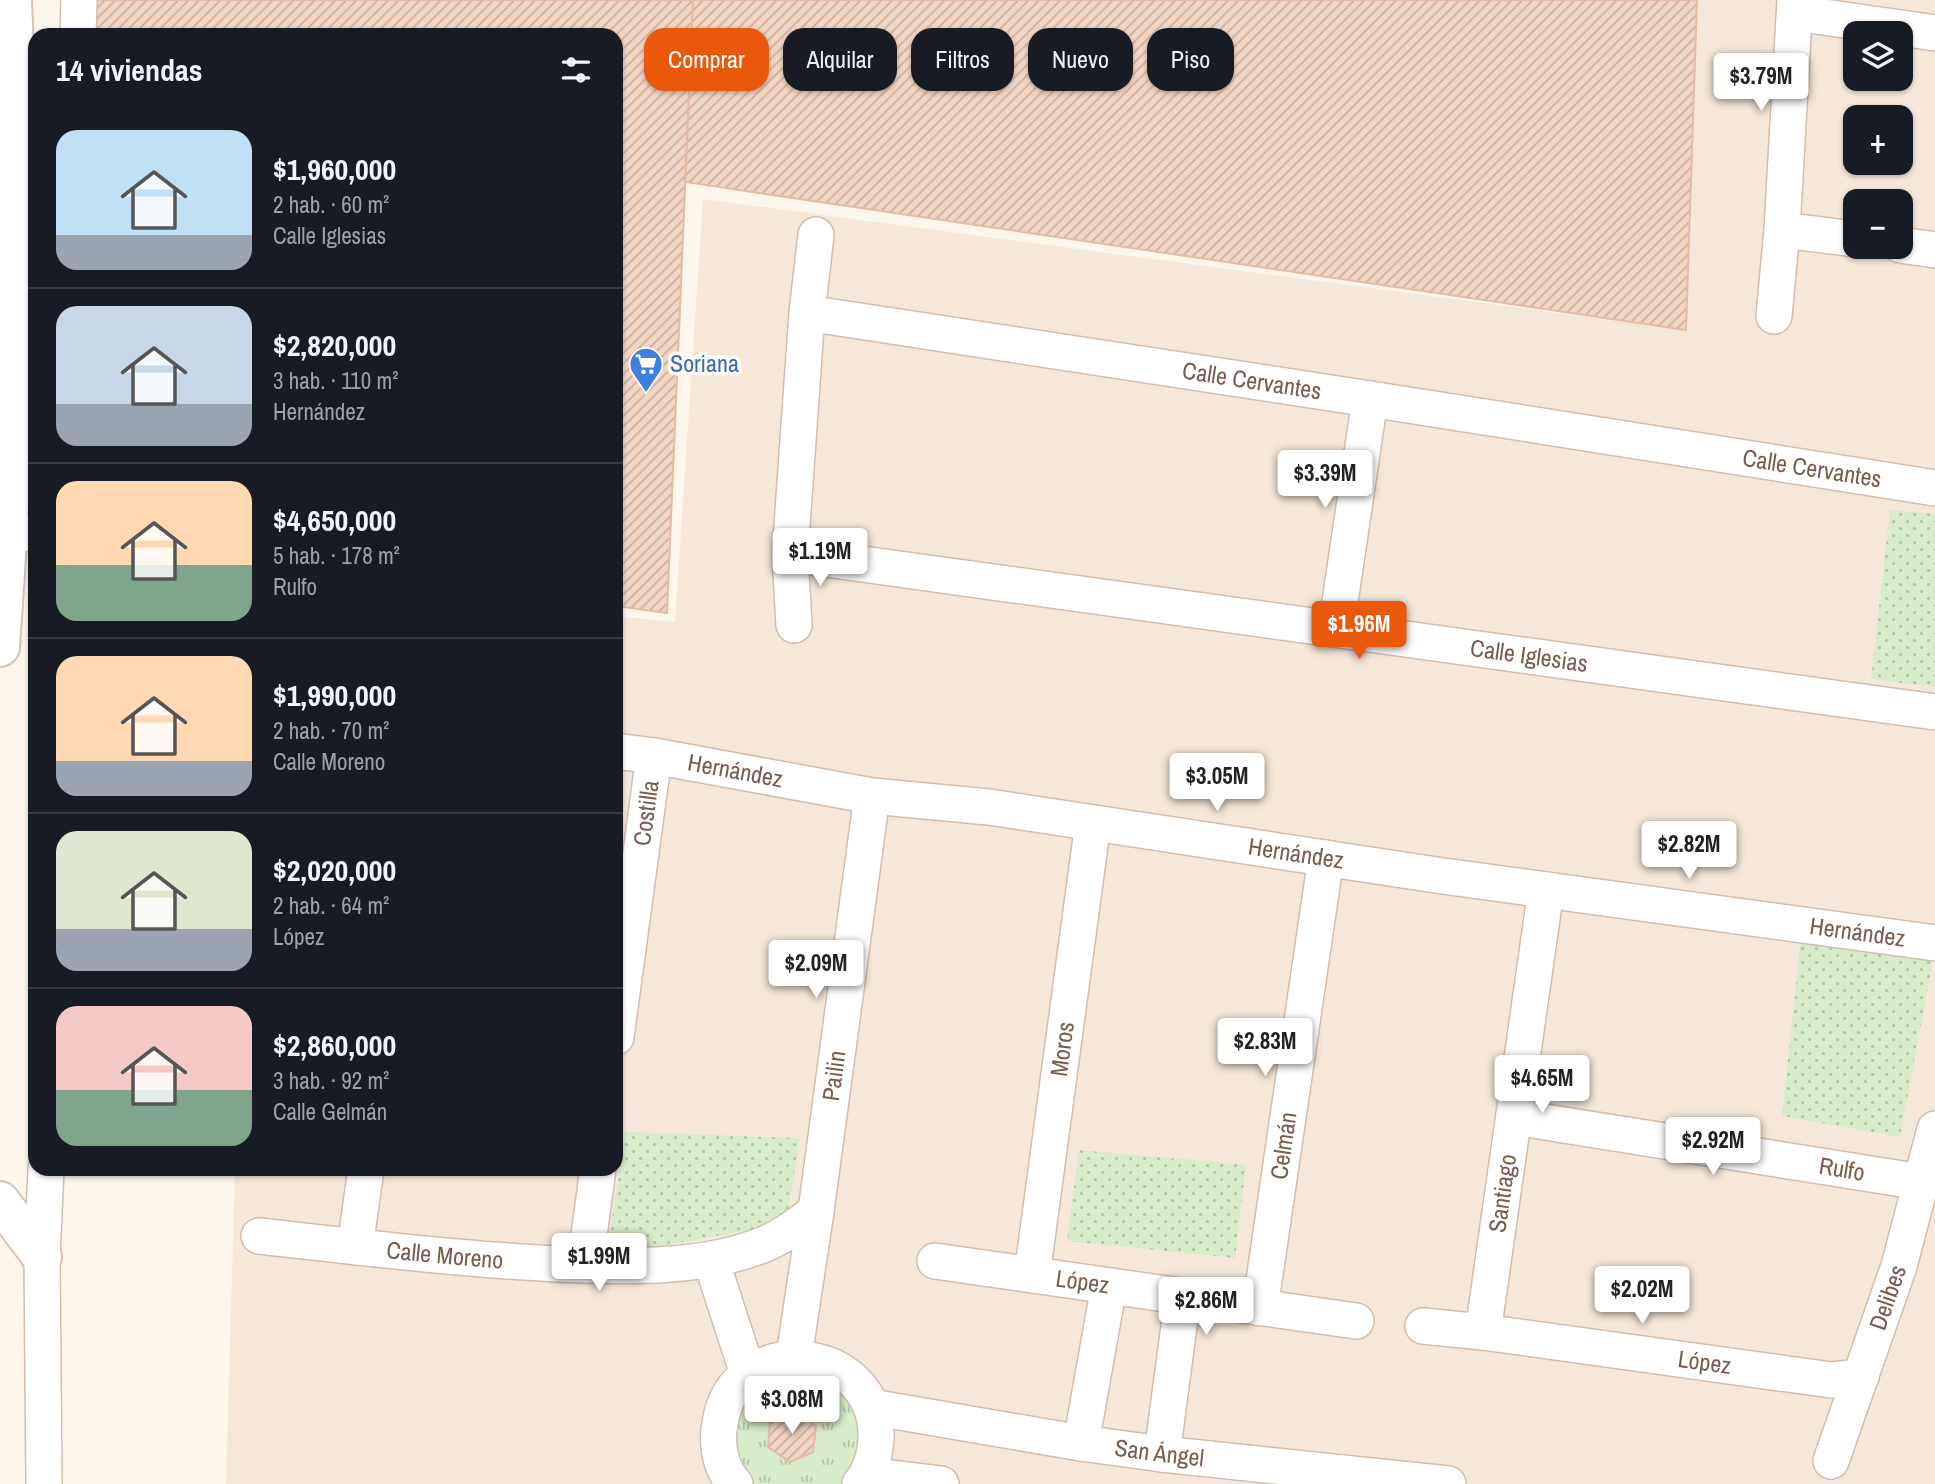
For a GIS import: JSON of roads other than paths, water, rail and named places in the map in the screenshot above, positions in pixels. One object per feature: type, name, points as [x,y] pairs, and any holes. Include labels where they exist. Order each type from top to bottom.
[{"type":"main road","points":[[0,647],[22,534],[8,350],[12,0]]},
{"type":"main road","points":[[0,1201],[42,1257]]},
{"type":"street","points":[[78,28],[79,0]]},
{"type":"street","points":[[1774,316],[1782,230],[1795,7],[1935,33]]},
{"type":"street","points":[[1782,230],[1843,238]]},
{"type":"street","points":[[794,625],[790,554],[807,313],[816,235]]},
{"type":"street","points":[[1913,247],[1935,250]]},
{"type":"street","name":"Calle Cervantes","points":[[807,313],[1935,488]]},
{"type":"street","points":[[1336,629],[1370,399]]},
{"type":"street","name":"Calle Iglesias","points":[[790,554],[1935,712]]},
{"type":"street","name":"Hernández","points":[[623,752],[872,796],[989,807],[1546,890],[1935,943]]},
{"type":"street","name":"Costilla","points":[[623,985],[654,756]]},
{"type":"street","name":"Pailin","points":[[794,1357],[817,1211],[872,796]]},
{"type":"street","name":"Moros","points":[[1032,1275],[1093,823]]},
{"type":"street","name":"Celmán","points":[[1260,1308],[1326,858]]},
{"type":"street","name":"Santiago","points":[[1483,1332],[1546,890]]},
{"type":"street","name":"Rulfo","points":[[1514,1117],[1921,1182]]},
{"type":"street","name":"Delibes","points":[[1831,1461],[1899,1266],[1935,1129]]},
{"type":"street","points":[[44,1484],[42,1257],[46,1176]]},
{"type":"street","points":[[355,1247],[365,1176]]},
{"type":"street","points":[[586,1265],[597,1176]]},
{"type":"street","name":"Calle Moreno","points":[[259,1236],[475,1260],[641,1266],[711,1259],[758,1247],[788,1232],[817,1211]]},
{"type":"street","points":[[711,1259],[748,1374]]},
{"type":"street","name":"López","points":[[935,1261],[1356,1321]]},
{"type":"street","points":[[1081,1443],[1109,1286]]},
{"type":"street","points":[[1162,1454],[1183,1296]]},
{"type":"street","name":"López","points":[[1423,1326],[1831,1380],[1861,1377]]},
{"type":"street","points":[[735,1484],[721,1459],[718,1436],[721,1412],[732,1391],[748,1374],[770,1362],[794,1357],[819,1360],[841,1370],[859,1387],[871,1407],[876,1429],[875,1451],[864,1480],[941,1484]]},
{"type":"street","name":"San Ángel","points":[[871,1407],[1162,1454],[1448,1484]]},
{"type":"place","name":"Soriana","points":[[646,394]]}]
